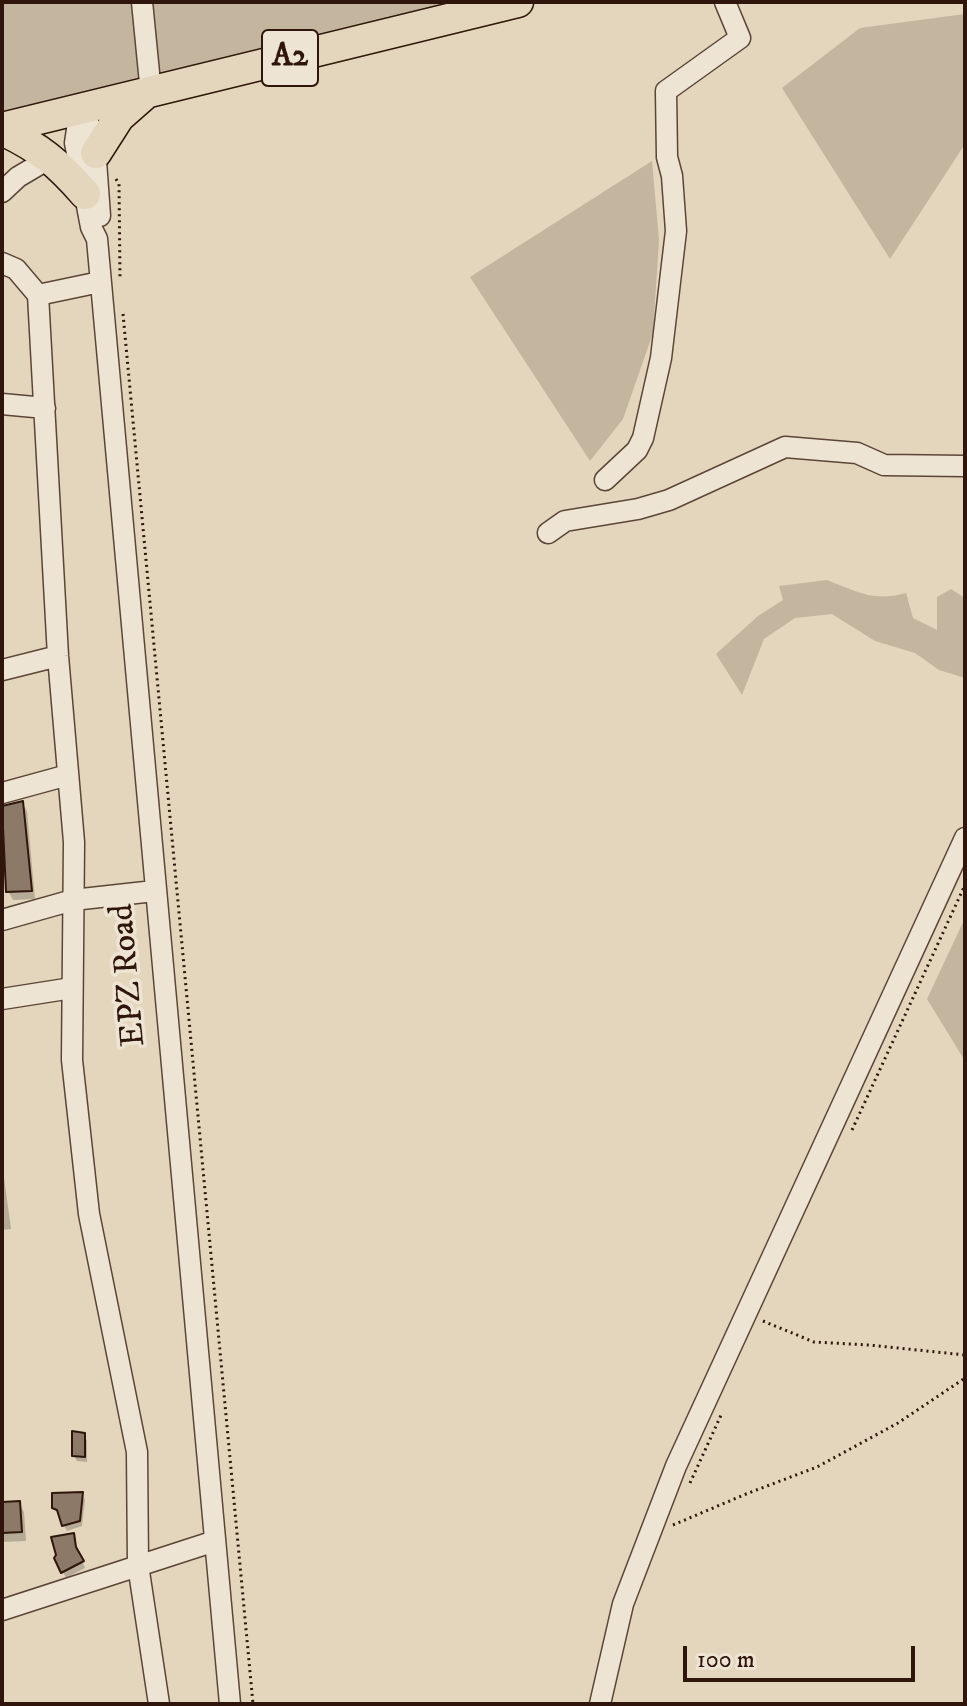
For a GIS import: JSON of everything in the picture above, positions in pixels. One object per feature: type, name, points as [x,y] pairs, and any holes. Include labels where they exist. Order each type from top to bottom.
[{"type":"highway","name":"A2","points":[[2,129],[518,2]]},
{"type":"highway","points":[[96,153],[119,117],[148,93]]},
{"type":"highway","points":[[2,129],[35,145],[85,194]]},
{"type":"street","points":[[142,2],[148,93]]},
{"type":"street","points":[[605,480],[637,450],[643,438],[661,358],[676,231],[674,186],[667,157],[666,91],[740,38],[725,2]]},
{"type":"street","name":"EPZ Road","points":[[80,109],[94,133],[101,225],[97,239]]},
{"type":"street","name":"EPZ Road","points":[[80,109],[75,143],[91,227],[110,282],[154,891],[230,1704]]},
{"type":"street","points":[[2,192],[18,177],[50,158]]},
{"type":"street","points":[[2,262],[16,269],[38,295],[58,656],[74,842],[72,1060],[89,1214],[137,1452],[138,1565],[159,1704]]},
{"type":"street","points":[[38,295],[110,282]]},
{"type":"street","points":[[2,404],[45,408]]},
{"type":"street","points":[[548,533],[565,521],[638,509],[669,500],[704,487],[785,447],[857,453],[884,465],[965,466]]},
{"type":"street","points":[[2,670],[58,656]]},
{"type":"street","points":[[2,793],[68,775]]},
{"type":"street","points":[[600,1704],[623,1604],[676,1466],[965,838]]},
{"type":"street","points":[[2,920],[73,900],[154,891]]},
{"type":"street","points":[[2,999],[72,988]]},
{"type":"street","points":[[2,1610],[215,1541]]},
{"type":"path","points":[[96,153],[119,184],[110,282]]},
{"type":"path","points":[[123,313],[253,1704]]},
{"type":"path","points":[[847,1141],[965,885]]},
{"type":"path","points":[[763,1321],[814,1342],[965,1355]]},
{"type":"path","points":[[676,1513],[670,1526],[830,1461],[898,1423],[965,1378]]},
{"type":"path","points":[[689,1485],[726,1403]]},
{"type":"shaded area","points":[[2,2],[518,2],[2,128]]},
{"type":"shaded area","points":[[965,14],[965,144],[890,259],[782,88],[860,28]]},
{"type":"shaded area","points":[[652,161],[659,240],[653,333],[623,419],[590,461],[470,277]]},
{"type":"shaded area","points":[[827,580],[875,596],[906,593],[913,618],[937,630],[937,597],[951,589],[965,598],[965,678],[939,670],[915,653],[875,641],[832,614],[795,618],[764,639],[742,695],[716,654],[758,616],[783,600],[779,586]]},
{"type":"shaded area","points":[[965,918],[965,1061],[927,999]]},
{"type":"building","points":[[23,801],[32,891],[6,892],[2,806]]},
{"type":"building","points":[[72,1431],[85,1433],[85,1457],[72,1456]]},
{"type":"building","points":[[83,1492],[80,1521],[62,1526],[57,1510],[52,1508],[52,1493]]},
{"type":"building","points":[[20,1501],[22,1532],[2,1533],[2,1502]]},
{"type":"building","points":[[74,1533],[76,1547],[84,1561],[61,1573],[54,1558],[56,1555],[51,1537]]}]
